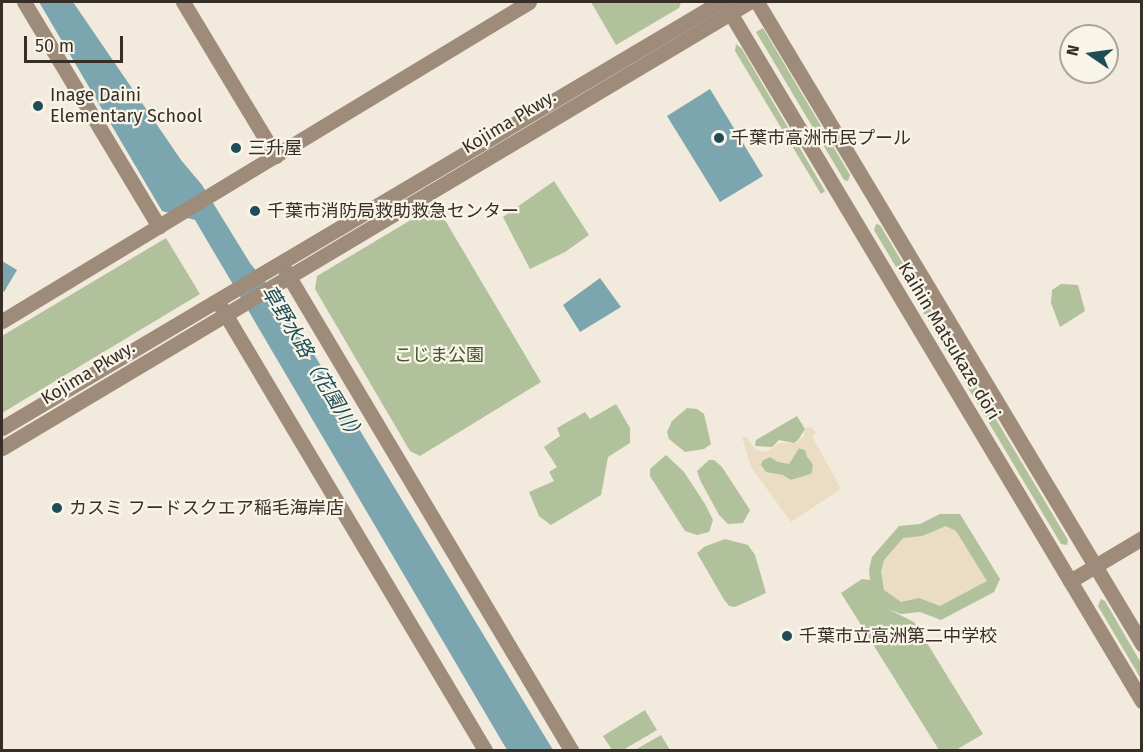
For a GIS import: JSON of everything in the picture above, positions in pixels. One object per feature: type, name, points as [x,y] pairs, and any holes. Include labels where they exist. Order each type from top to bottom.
[{"type":"street","points":[[24,2],[163,225]]},
{"type":"street","points":[[183,2],[276,156]]},
{"type":"street","points":[[2,321],[529,2]]},
{"type":"street","name":"Kojima Pkwy.","points":[[2,428],[280,262],[724,5],[749,2]]},
{"type":"street","name":"Kaihin Matsukaze dōri","points":[[757,2],[1142,644]]},
{"type":"street","name":"Kojima Pkwy.","points":[[2,447],[289,276],[724,5]]},
{"type":"street","name":"Kaihin Matsukaze dōri","points":[[724,5],[1142,701]]},
{"type":"street","points":[[280,262],[571,750]]},
{"type":"street","points":[[217,300],[485,750]]},
{"type":"street","points":[[1070,581],[1142,538]]},
{"type":"green space","points":[[591,2],[681,2],[679,8],[616,45]]},
{"type":"green space","points":[[763,28],[850,175],[848,181],[844,180],[756,32]]},
{"type":"green space","points":[[736,44],[742,49],[825,191],[821,194],[735,51]]},
{"type":"green space","points":[[554,181],[589,235],[565,252],[530,269],[503,217]]},
{"type":"green space","name":"こじま公園","points":[[436,205],[541,382],[420,456],[410,451],[315,289],[317,276]]},
{"type":"green space","points":[[876,224],[880,225],[1068,540],[1067,545],[1061,544],[874,230]]},
{"type":"green space","points":[[166,238],[200,294],[2,413],[2,336]]},
{"type":"green space","points":[[1061,284],[1078,285],[1085,311],[1060,327],[1051,303],[1052,290]]},
{"type":"green space","points":[[616,404],[630,428],[630,443],[608,457],[601,495],[551,525],[539,516],[529,492],[554,481],[549,472],[557,467],[544,447],[560,436],[557,428],[585,412],[590,419]]},
{"type":"green space","points":[[687,408],[697,409],[704,414],[711,444],[704,449],[685,452],[669,439],[667,432],[672,421]]},
{"type":"green space","points":[[797,416],[805,429],[794,443],[779,440],[772,447],[755,446],[756,440]]},
{"type":"green space","points":[[798,448],[805,450],[813,465],[812,474],[791,480],[766,472],[760,465],[763,460],[770,457],[791,461]]},
{"type":"green space","points":[[666,455],[684,472],[705,504],[713,520],[709,532],[697,535],[685,531],[650,476],[650,469]]},
{"type":"green space","points":[[709,460],[714,460],[722,467],[750,510],[743,523],[728,524],[719,515],[700,480],[697,471]]},
{"type":"green space","points":[[940,514],[960,514],[1000,579],[994,592],[941,620],[920,612],[901,614],[888,609],[914,622],[983,734],[956,750],[939,750],[841,593],[862,579],[870,580],[869,570],[872,557],[899,526],[920,524]]},
{"type":"green space","points":[[725,539],[748,545],[755,555],[766,593],[735,607],[729,606],[723,598],[697,553],[704,547]]},
{"type":"green space","points":[[1101,599],[1105,601],[1141,663],[1141,679],[1098,606]]},
{"type":"green space","points":[[645,710],[657,730],[623,750],[612,750],[603,736]]},
{"type":"green space","points":[[661,735],[670,750],[635,750]]},
{"type":"shaded area","points":[[806,427],[812,428],[816,433],[812,436],[841,489],[791,522],[751,467],[742,437],[746,437],[756,450],[767,452],[779,443],[796,443],[803,437]],"holes":[[[799,448],[805,450],[813,464],[812,473],[808,475],[791,480],[783,475],[766,472],[761,465],[763,460],[770,457],[778,462],[789,464]]]},
{"type":"shaded area","points":[[946,526],[956,531],[987,581],[940,606],[919,598],[901,602],[884,590],[881,572],[884,560],[903,538],[922,536]]},
{"type":"water","name":"草野水路（花園川）","points":[[39,2],[73,2],[181,160],[202,185],[250,263],[286,308],[553,750],[507,750],[195,220],[162,211]]},
{"type":"water","points":[[710,89],[763,176],[720,202],[667,116]]},
{"type":"water","points":[[2,261],[17,270],[4,292],[2,290]]},
{"type":"water","points":[[600,278],[621,307],[580,332],[563,305]]},
{"type":"place","name":"Inage Daini Elementary School","points":[[38,106]]},
{"type":"place","name":"千葉市高洲市民プール","points":[[719,138]]},
{"type":"place","name":"三升屋","points":[[236,148]]},
{"type":"place","name":"千葉市消防局救助救急センター","points":[[255,211]]},
{"type":"place","name":"カスミ フードスクエア稲毛海岸店","points":[[57,508]]},
{"type":"place","name":"千葉市立高洲第二中学校","points":[[787,636]]}]
